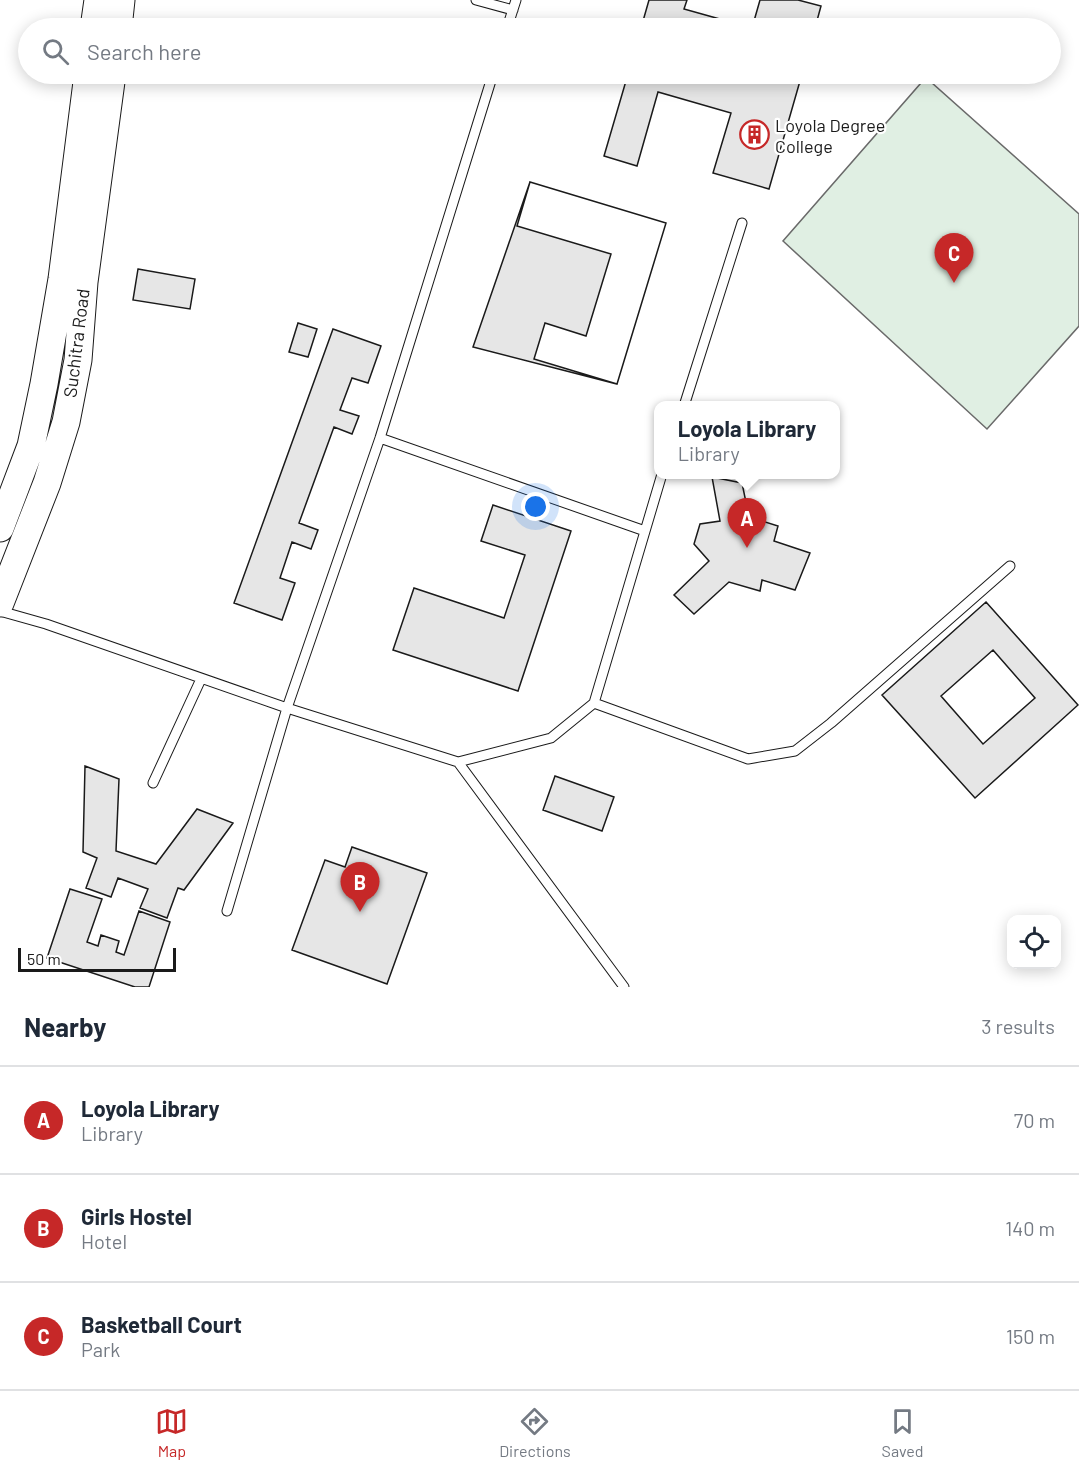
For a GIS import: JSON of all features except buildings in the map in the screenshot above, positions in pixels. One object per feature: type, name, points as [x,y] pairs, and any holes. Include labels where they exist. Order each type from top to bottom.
[{"type":"main road","points":[[95,18],[98,0]]},
{"type":"main road","points":[[119,18],[121,0]]},
{"type":"main road","name":"Suchitra Road","points":[[0,603],[47,483],[66,422],[78,360],[73,281],[87,84]]},
{"type":"main road","name":"Suchitra Road","points":[[0,528],[31,446],[73,281],[110,84]]},
{"type":"lane","points":[[476,0],[513,10]]},
{"type":"lane","points":[[510,18],[516,0]]},
{"type":"lane","points":[[227,911],[287,708],[380,438],[490,84]]},
{"type":"lane","points":[[685,401],[742,224]]},
{"type":"lane","points":[[380,438],[645,531]]},
{"type":"lane","points":[[0,611],[46,624],[287,708],[458,762],[550,738],[594,703],[661,479]]},
{"type":"lane","points":[[594,703],[748,759],[795,751],[831,723],[1010,566]]},
{"type":"lane","points":[[153,783],[201,679]]},
{"type":"lane","points":[[458,762],[624,987]]},
{"type":"green space","points":[[920,84],[933,84],[1079,214],[1079,326],[987,429],[783,241]]},
{"type":"place","name":"Loyola Degree College","points":[[754,135]]},
{"type":"place","name":"Basketball Court","points":[[954,283]]},
{"type":"place","name":"Loyola Library","points":[[747,548]]},
{"type":"place","name":"Girls Hostel","points":[[360,912]]}]
